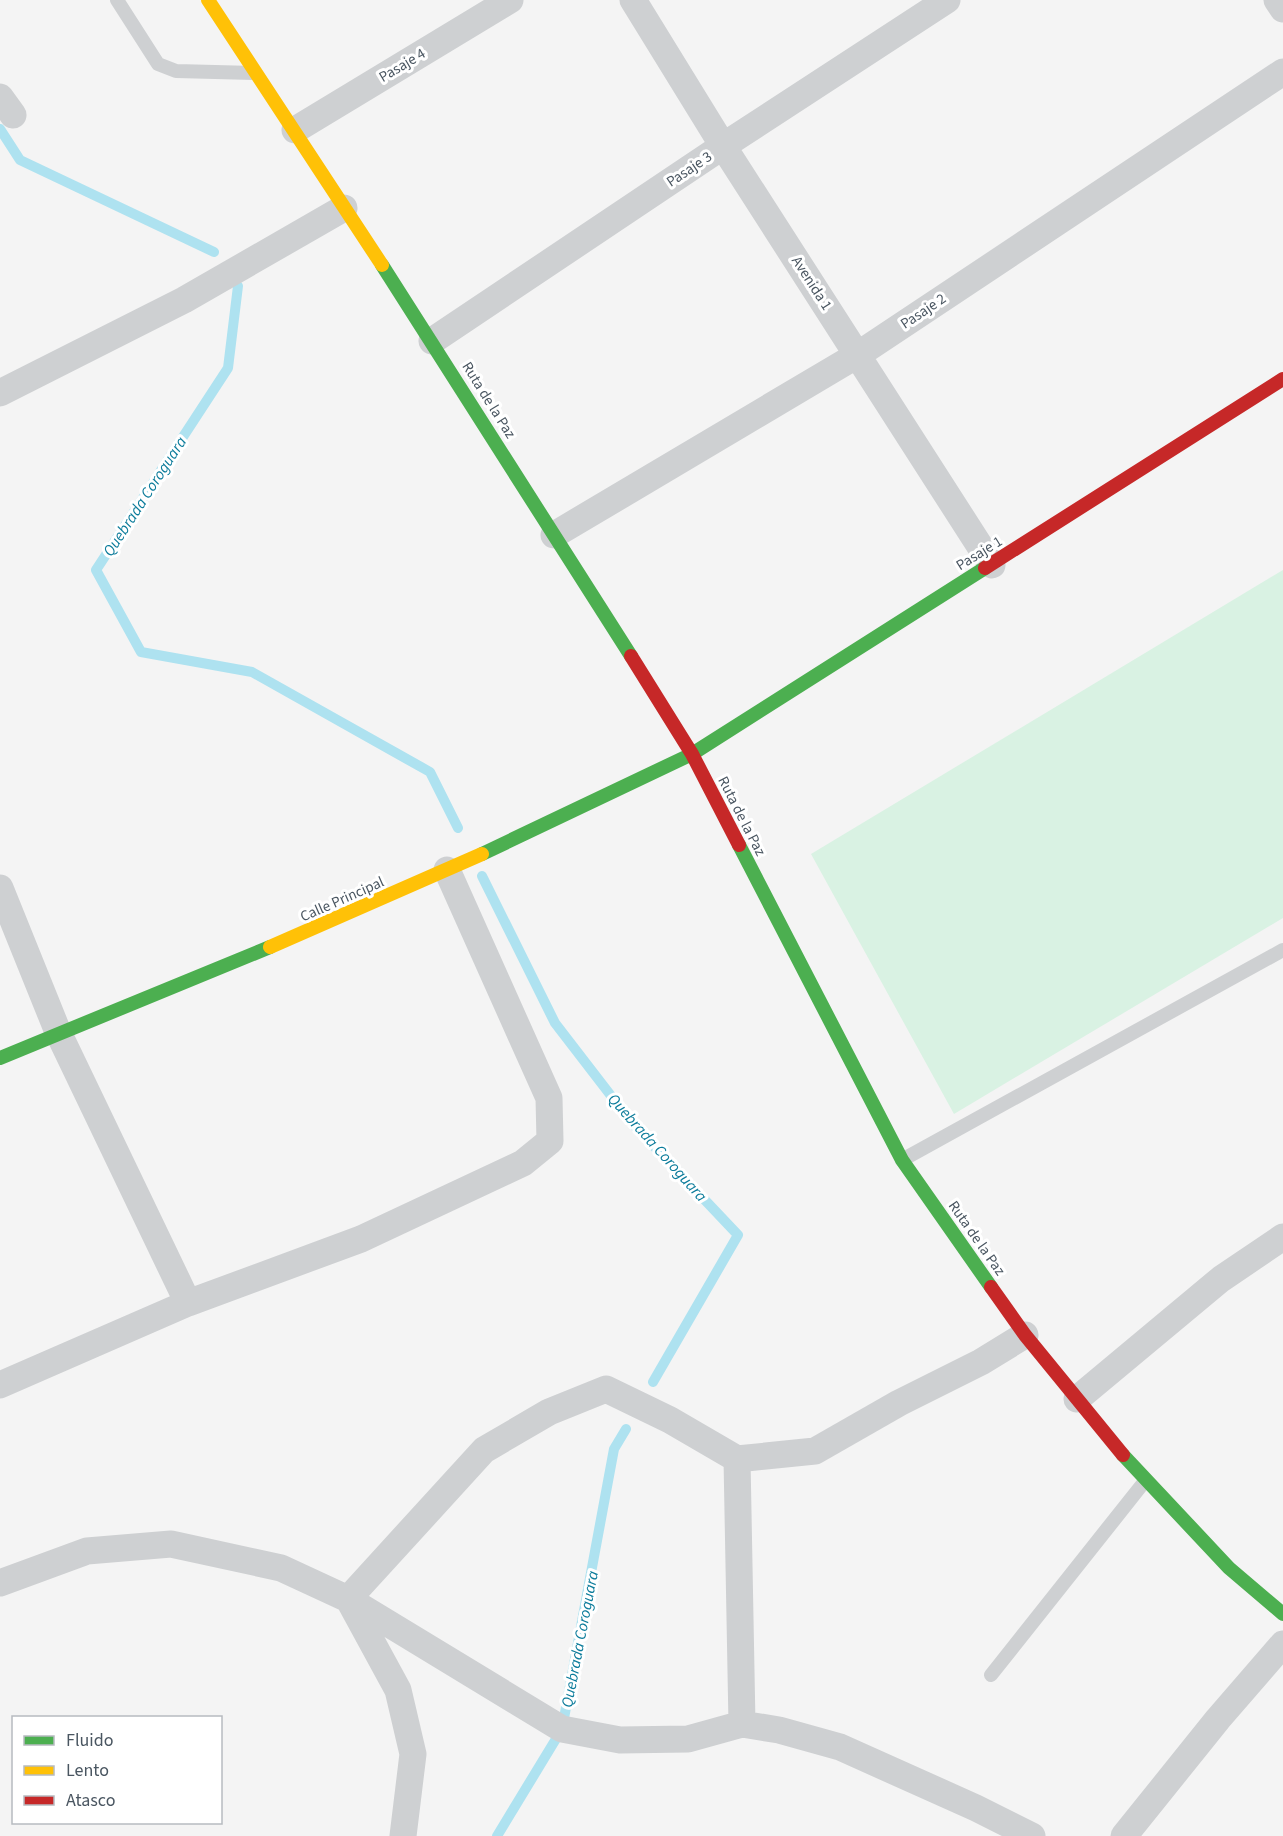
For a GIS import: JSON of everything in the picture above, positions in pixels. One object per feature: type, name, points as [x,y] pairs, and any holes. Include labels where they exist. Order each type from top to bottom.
[{"type":"main road","name":"Ruta de la Paz","points":[[208,0],[432,341],[692,754],[902,1160],[1025,1335],[1077,1399],[1145,1480],[1229,1568],[1283,1614]]},
{"type":"main road","name":"Pasaje 1","points":[[692,754],[1283,379]]},
{"type":"main road","name":"Calle Principal","points":[[0,1058],[58,1032],[322,926],[548,825],[692,754]]},
{"type":"street","name":"Pasaje 4","points":[[295,130],[510,0]]},
{"type":"street","name":"Avenida 1","points":[[633,0],[723,146],[859,354],[992,565]]},
{"type":"street","name":"Pasaje 3","points":[[432,341],[723,146],[947,0]]},
{"type":"street","points":[[1277,0],[1283,9]]},
{"type":"street","name":"Pasaje 2","points":[[554,535],[859,354],[1283,72]]},
{"type":"street","points":[[0,393],[183,300],[344,208]]},
{"type":"street","points":[[0,1385],[188,1303],[361,1239],[523,1163],[550,1141],[549,1098],[447,870]]},
{"type":"street","points":[[0,888],[58,1032],[188,1303]]},
{"type":"street","points":[[1077,1399],[1221,1279],[1283,1237]]},
{"type":"street","points":[[348,1599],[484,1450],[549,1412],[606,1389],[670,1420],[737,1459],[815,1451],[899,1403],[981,1362],[1025,1335]]},
{"type":"street","points":[[737,1459],[742,1724]]},
{"type":"street","points":[[0,1583],[87,1551],[171,1544],[281,1568],[348,1599],[562,1729],[620,1740],[688,1739],[742,1724],[779,1730],[840,1747],[976,1808],[1032,1836]]},
{"type":"street","points":[[348,1599],[398,1690],[411,1743],[413,1754],[403,1836]]},
{"type":"street","points":[[1124,1836],[1218,1719],[1283,1644]]},
{"type":"lane","points":[[117,0],[158,64],[176,71],[256,73]]},
{"type":"lane","points":[[902,1160],[1283,950]]},
{"type":"lane","points":[[991,1675],[1145,1480]]},
{"type":"green space","points":[[1283,570],[1283,918],[954,1114],[811,854]]},
{"type":"waterway","name":"Quebrada Coroguara","points":[[0,129],[20,160],[214,252]]},
{"type":"waterway","name":"Quebrada Coroguara","points":[[238,286],[228,368],[96,570],[141,652],[252,672],[430,772],[458,828]]},
{"type":"waterway","name":"Quebrada Coroguara","points":[[482,876],[555,1023],[632,1123],[738,1235],[653,1382]]},
{"type":"waterway","name":"Quebrada Coroguara","points":[[497,1836],[562,1729],[614,1449],[626,1429]]},
{"type":"traffic: fast","points":[[382,265],[631,656]]},
{"type":"traffic: fast","points":[[482,854],[692,754],[985,568]]},
{"type":"traffic: fast","points":[[739,845],[902,1160],[991,1287]]},
{"type":"traffic: fast","points":[[0,1058],[270,947]]},
{"type":"traffic: fast","points":[[1123,1455],[1229,1568],[1283,1614]]},
{"type":"traffic: slow","points":[[208,0],[382,265]]},
{"type":"traffic: slow","points":[[270,947],[482,854]]},
{"type":"traffic: jam","points":[[985,568],[1283,379]]},
{"type":"traffic: jam","points":[[631,656],[692,754],[739,845]]},
{"type":"traffic: jam","points":[[991,1287],[1025,1335],[1123,1455]]}]
